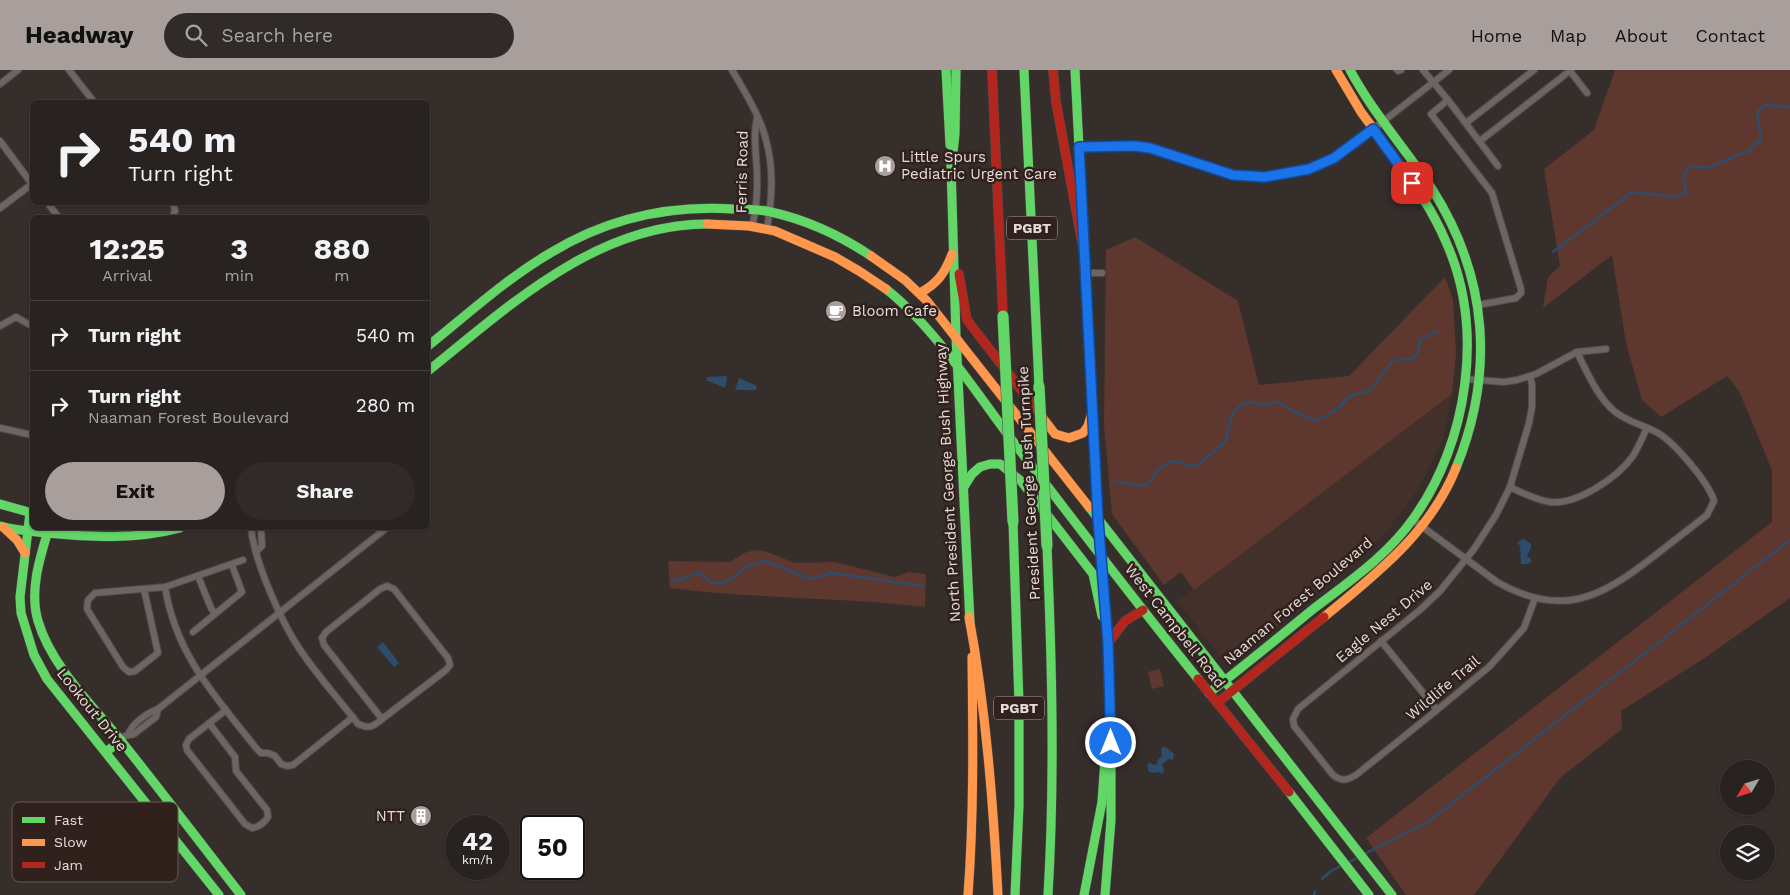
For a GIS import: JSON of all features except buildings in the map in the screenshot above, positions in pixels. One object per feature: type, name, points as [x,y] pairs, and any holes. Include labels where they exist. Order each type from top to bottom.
[{"type":"main road","name":"North President George Bush Highway","points":[[946,70],[952,171],[956,337],[973,678],[971,858],[968,895]]},
{"type":"main road","points":[[952,171],[955,134],[956,70]]},
{"type":"main road","name":"President George Bush Turnpike","points":[[992,70],[1013,522],[1019,704],[1019,805],[1015,895]]},
{"type":"main road","name":"President George Bush Turnpike","points":[[1024,70],[1047,546],[1054,742],[1048,895]]},
{"type":"main road","points":[[1053,70],[1056,102],[1084,253]]},
{"type":"main road","points":[[1075,70],[1098,519],[1108,643],[1111,724],[1110,820],[1105,895]]},
{"type":"main road","name":"Naaman Forest Boulevard","points":[[1209,693],[1348,582],[1398,536],[1412,520],[1430,493],[1444,465],[1463,402],[1466,379],[1467,324],[1460,283],[1446,244],[1429,206],[1357,107],[1336,70]]},
{"type":"main road","name":"Naaman Forest Boulevard","points":[[1217,703],[1373,578],[1422,527],[1454,476],[1468,434],[1480,380],[1478,305],[1466,258],[1444,208],[1432,188],[1361,92],[1350,70]]},
{"type":"main road","points":[[430,344],[520,274],[551,252],[580,236],[611,224],[667,210],[714,207],[770,212],[813,225],[844,239],[882,263],[920,293],[1098,519]]},
{"type":"main road","name":"West Campbell Road","points":[[430,369],[549,277],[565,267],[608,245],[652,231],[677,226],[711,225],[767,228],[828,252],[892,294],[925,327],[1101,557],[1369,895]]},
{"type":"main road","points":[[920,293],[936,285],[942,278],[954,249]]},
{"type":"main road","points":[[954,249],[967,320],[1055,434],[1068,438],[1083,434],[1088,426],[1093,408]]},
{"type":"main road","points":[[964,487],[980,467],[990,464],[1000,464],[1021,481],[1092,574],[1108,643]]},
{"type":"main road","points":[[0,504],[30,510]]},
{"type":"main road","name":"Lookout Drive","points":[[30,518],[20,597],[21,613],[34,655],[47,679],[145,802]]},
{"type":"main road","name":"West Campbell Road","points":[[1098,519],[1224,681],[1346,833],[1392,895]]},
{"type":"main road","points":[[1,527],[27,531],[48,530],[106,538],[153,534],[171,530]]},
{"type":"main road","points":[[1,527],[17,540],[25,553]]},
{"type":"main road","name":"Lookout Drive","points":[[48,530],[39,567],[35,598],[37,616],[42,633],[55,658],[124,737],[172,802]]},
{"type":"main road","points":[[1332,610],[1345,593],[1348,582]]},
{"type":"main road","points":[[1108,643],[1125,621],[1143,610]]},
{"type":"main road","points":[[969,617],[979,668],[987,738],[998,895]]},
{"type":"main road","points":[[1084,895],[1102,802],[1106,745],[1111,724]]},
{"type":"main road","points":[[106,752],[124,737]]},
{"type":"main road","name":"Lookout Drive","points":[[178,810],[241,895]]},
{"type":"main road","name":"Lookout Drive","points":[[178,843],[219,895]]},
{"type":"main road","points":[[211,885],[225,874]]},
{"type":"street","points":[[0,84],[18,70]]},
{"type":"street","points":[[69,70],[92,100]]},
{"type":"street","name":"Ferris Road","points":[[732,70],[766,139],[772,190],[767,228]]},
{"type":"street","points":[[1423,70],[1498,166]]},
{"type":"street","points":[[1079,147],[1134,146],[1150,148],[1233,175],[1265,177],[1309,169],[1334,158],[1449,70]]},
{"type":"street","points":[[1466,123],[1534,70]]},
{"type":"street","points":[[1480,141],[1571,70],[1588,93]]},
{"type":"street","points":[[1448,100],[1431,114],[1492,193],[1521,289],[1521,293],[1516,298],[1478,305]]},
{"type":"street","name":"Ferris Road","points":[[752,227],[756,211],[754,131],[757,118]]},
{"type":"street","points":[[0,141],[30,181]]},
{"type":"street","points":[[0,208],[30,186]]},
{"type":"street","points":[[1086,273],[1102,272]]},
{"type":"street","points":[[0,326],[16,317],[30,325]]},
{"type":"street","points":[[1466,379],[1504,382],[1530,376],[1578,352],[1606,349]]},
{"type":"street","points":[[1412,520],[1496,582],[1519,594],[1535,598],[1573,600],[1597,593],[1616,584],[1707,515],[1714,501],[1711,492],[1679,450],[1658,433],[1622,418],[1608,405],[1588,374],[1578,352]]},
{"type":"street","name":"Eagle Nest Drive","points":[[1347,780],[1340,780],[1333,775],[1294,726],[1293,719],[1298,709],[1381,642],[1440,591],[1466,559],[1496,515],[1510,487],[1532,407],[1530,376]]},
{"type":"street","points":[[0,428],[30,436]]},
{"type":"street","points":[[1510,487],[1540,500],[1551,502],[1579,497],[1595,488],[1625,465],[1632,456],[1646,428]]},
{"type":"street","points":[[251,530],[252,545],[259,564],[279,613],[297,646],[358,724],[366,728],[374,726],[382,720],[446,670],[450,665],[448,658],[394,589],[388,586],[380,589],[326,632],[322,638],[324,645],[382,720]]},
{"type":"street","points":[[256,552],[262,546],[261,530]]},
{"type":"street","points":[[124,737],[130,728],[151,711],[158,709],[384,530]]},
{"type":"street","points":[[144,589],[158,653],[135,671],[129,672],[122,667],[87,609],[88,600],[95,594],[144,589],[165,587],[243,560]]},
{"type":"street","points":[[193,632],[242,592],[232,565]]},
{"type":"street","points":[[198,576],[215,614]]},
{"type":"street","points":[[165,587],[170,614],[177,634],[200,676],[261,753],[275,756],[281,764],[293,765],[352,717]]},
{"type":"street","name":"Wildlife Trail","points":[[1347,780],[1356,775],[1438,710],[1490,666],[1524,628],[1535,598]]},
{"type":"street","points":[[1381,642],[1438,710]]},
{"type":"street","points":[[209,723],[235,756],[236,771],[267,810],[268,817],[258,827],[252,828],[245,824],[187,750],[186,745],[189,739],[209,723],[226,710]]},
{"type":"shaded area","points":[[1615,70],[1790,70],[1790,598],[1706,657],[1621,711],[1622,729],[1560,778],[1474,895],[1406,895],[1366,838],[1772,522],[1772,470],[1739,391],[1727,376],[1661,417],[1642,400],[1626,343],[1612,255],[1543,308],[1548,277],[1560,266],[1544,169],[1594,130]]},
{"type":"shaded area","points":[[1135,237],[1238,301],[1259,385],[1349,376],[1445,277],[1453,299],[1456,353],[1452,394],[1194,590],[1181,572],[1164,585],[1112,514],[1104,426],[1106,250]]},
{"type":"shaded area","points":[[1452,394],[1443,439],[1418,489],[1387,531],[1335,579],[1228,668],[1178,601]]},
{"type":"shaded area","points":[[755,550],[765,551],[795,563],[835,562],[895,577],[908,572],[926,574],[925,607],[861,601],[702,592],[670,588],[668,561],[730,562],[744,553]]},
{"type":"shaded area","points":[[1160,669],[1164,686],[1152,689],[1148,672]]},
{"type":"water","points":[[726,376],[725,388],[706,380],[707,377]]},
{"type":"water","points":[[739,378],[757,386],[756,390],[735,390]]},
{"type":"water","points":[[1524,539],[1531,544],[1527,556],[1532,560],[1529,563],[1521,564],[1520,546],[1517,542]]},
{"type":"water","points":[[383,642],[399,663],[394,667],[377,647]]},
{"type":"water","points":[[1163,747],[1174,754],[1173,760],[1169,759],[1162,764],[1163,774],[1149,772],[1147,765],[1150,763],[1157,764],[1158,759],[1162,756],[1161,749]]},
{"type":"waterway","points":[[1553,252],[1632,192],[1675,197],[1686,193],[1683,175],[1691,166],[1709,168],[1748,152],[1761,139],[1757,112],[1766,105],[1790,107]]},
{"type":"waterway","points":[[1116,482],[1139,485],[1147,484],[1158,470],[1167,463],[1172,462],[1194,467],[1225,442],[1232,415],[1241,404],[1251,402],[1260,405],[1278,402],[1294,412],[1317,421],[1336,410],[1350,396],[1369,391],[1391,363],[1396,360],[1413,359],[1418,352],[1420,340],[1438,330]]},
{"type":"waterway","points":[[1364,854],[1428,822],[1790,540]]},
{"type":"waterway","points":[[672,580],[680,580],[699,573],[711,582],[720,584],[733,578],[749,565],[766,561],[810,579],[832,573],[923,586]]},
{"type":"waterway","points":[[1322,879],[1331,871],[1359,857]]},
{"type":"waterway","points":[[1314,895],[1315,891]]},
{"type":"traffic: fast","points":[[946,70],[950,145]]},
{"type":"traffic: fast","points":[[951,171],[955,134],[956,70]]},
{"type":"traffic: fast","points":[[1024,70],[1039,386]]},
{"type":"traffic: fast","points":[[1075,70],[1083,225]]},
{"type":"traffic: fast","points":[[1350,70],[1379,116],[1432,189],[1451,222],[1465,256],[1480,325],[1480,361],[1477,396],[1456,468]]},
{"type":"traffic: fast","points":[[1209,693],[1379,557],[1413,519],[1432,489],[1447,456],[1458,421],[1465,385],[1467,348],[1465,311],[1458,276],[1441,231],[1423,198],[1395,158]]},
{"type":"traffic: fast","points":[[951,165],[956,337],[970,622]]},
{"type":"traffic: fast","points":[[430,344],[504,285],[552,252],[594,231],[617,223],[662,212],[709,208],[766,211],[798,219],[848,242],[871,256]]},
{"type":"traffic: fast","points":[[430,369],[523,296],[556,273],[591,253],[628,238],[666,228],[707,224]]},
{"type":"traffic: fast","points":[[1084,248],[1098,519],[1108,643],[1111,729]]},
{"type":"traffic: fast","points":[[886,289],[921,322],[953,360],[1081,530],[1198,679]]},
{"type":"traffic: fast","points":[[1003,316],[1013,522]]},
{"type":"traffic: fast","points":[[1039,386],[1047,546]]},
{"type":"traffic: fast","points":[[964,487],[972,474],[980,467],[990,464],[1000,464],[1021,481],[1093,574],[1102,616]]},
{"type":"traffic: fast","points":[[0,504],[30,512]]},
{"type":"traffic: fast","points":[[1089,507],[1392,895]]},
{"type":"traffic: fast","points":[[30,513],[20,597],[21,613],[34,655],[47,679],[145,802]]},
{"type":"traffic: fast","points":[[1013,522],[1019,704],[1019,805],[1015,895]]},
{"type":"traffic: fast","points":[[0,526],[46,533],[113,537],[172,530]]},
{"type":"traffic: fast","points":[[48,530],[35,586],[36,610],[44,638],[74,685],[169,802]]},
{"type":"traffic: fast","points":[[1047,546],[1052,721],[1052,808],[1048,895]]},
{"type":"traffic: fast","points":[[1084,895],[1102,802],[1106,745],[1111,724]]},
{"type":"traffic: fast","points":[[106,752],[121,740]]},
{"type":"traffic: fast","points":[[1105,895],[1111,820],[1111,749]]},
{"type":"traffic: fast","points":[[1289,792],[1369,895]]},
{"type":"traffic: fast","points":[[178,814],[241,895]]},
{"type":"traffic: fast","points":[[178,844],[219,895]]},
{"type":"traffic: slow","points":[[1336,70],[1361,112],[1395,158]]},
{"type":"traffic: slow","points":[[707,224],[749,226],[775,231],[835,257],[886,289]]},
{"type":"traffic: slow","points":[[920,293],[940,277],[947,267],[952,254]]},
{"type":"traffic: slow","points":[[871,256],[905,280],[927,301],[1089,507]]},
{"type":"traffic: slow","points":[[1042,417],[1055,434],[1069,438],[1083,433],[1088,426],[1091,416]]},
{"type":"traffic: slow","points":[[1324,617],[1382,568],[1417,532],[1432,513],[1456,468]]},
{"type":"traffic: slow","points":[[3,527],[17,540],[25,553]]},
{"type":"traffic: slow","points":[[969,617],[980,686],[988,756],[998,895]]},
{"type":"traffic: slow","points":[[968,895],[972,806],[972,657]]},
{"type":"traffic: jam","points":[[992,70],[1003,316]]},
{"type":"traffic: jam","points":[[1053,70],[1056,102],[1084,253]]},
{"type":"traffic: jam","points":[[959,274],[967,320],[1042,417]]},
{"type":"traffic: jam","points":[[1108,643],[1125,621],[1143,610]]},
{"type":"traffic: jam","points":[[1217,703],[1324,617]]},
{"type":"traffic: jam","points":[[1198,679],[1289,792]]},
{"type":"place","name":"Little Spurs Pediatric Urgent Care","points":[[885,166]]},
{"type":"place","name":"Bloom Cafe","points":[[836,311]]},
{"type":"place","name":"NTT","points":[[421,816]]},
{"type":"route","points":[[1111,743],[1108,643],[1098,519],[1079,147],[1134,146],[1150,148],[1233,175],[1265,177],[1309,169],[1334,158],[1373,129],[1412,183]]}]
